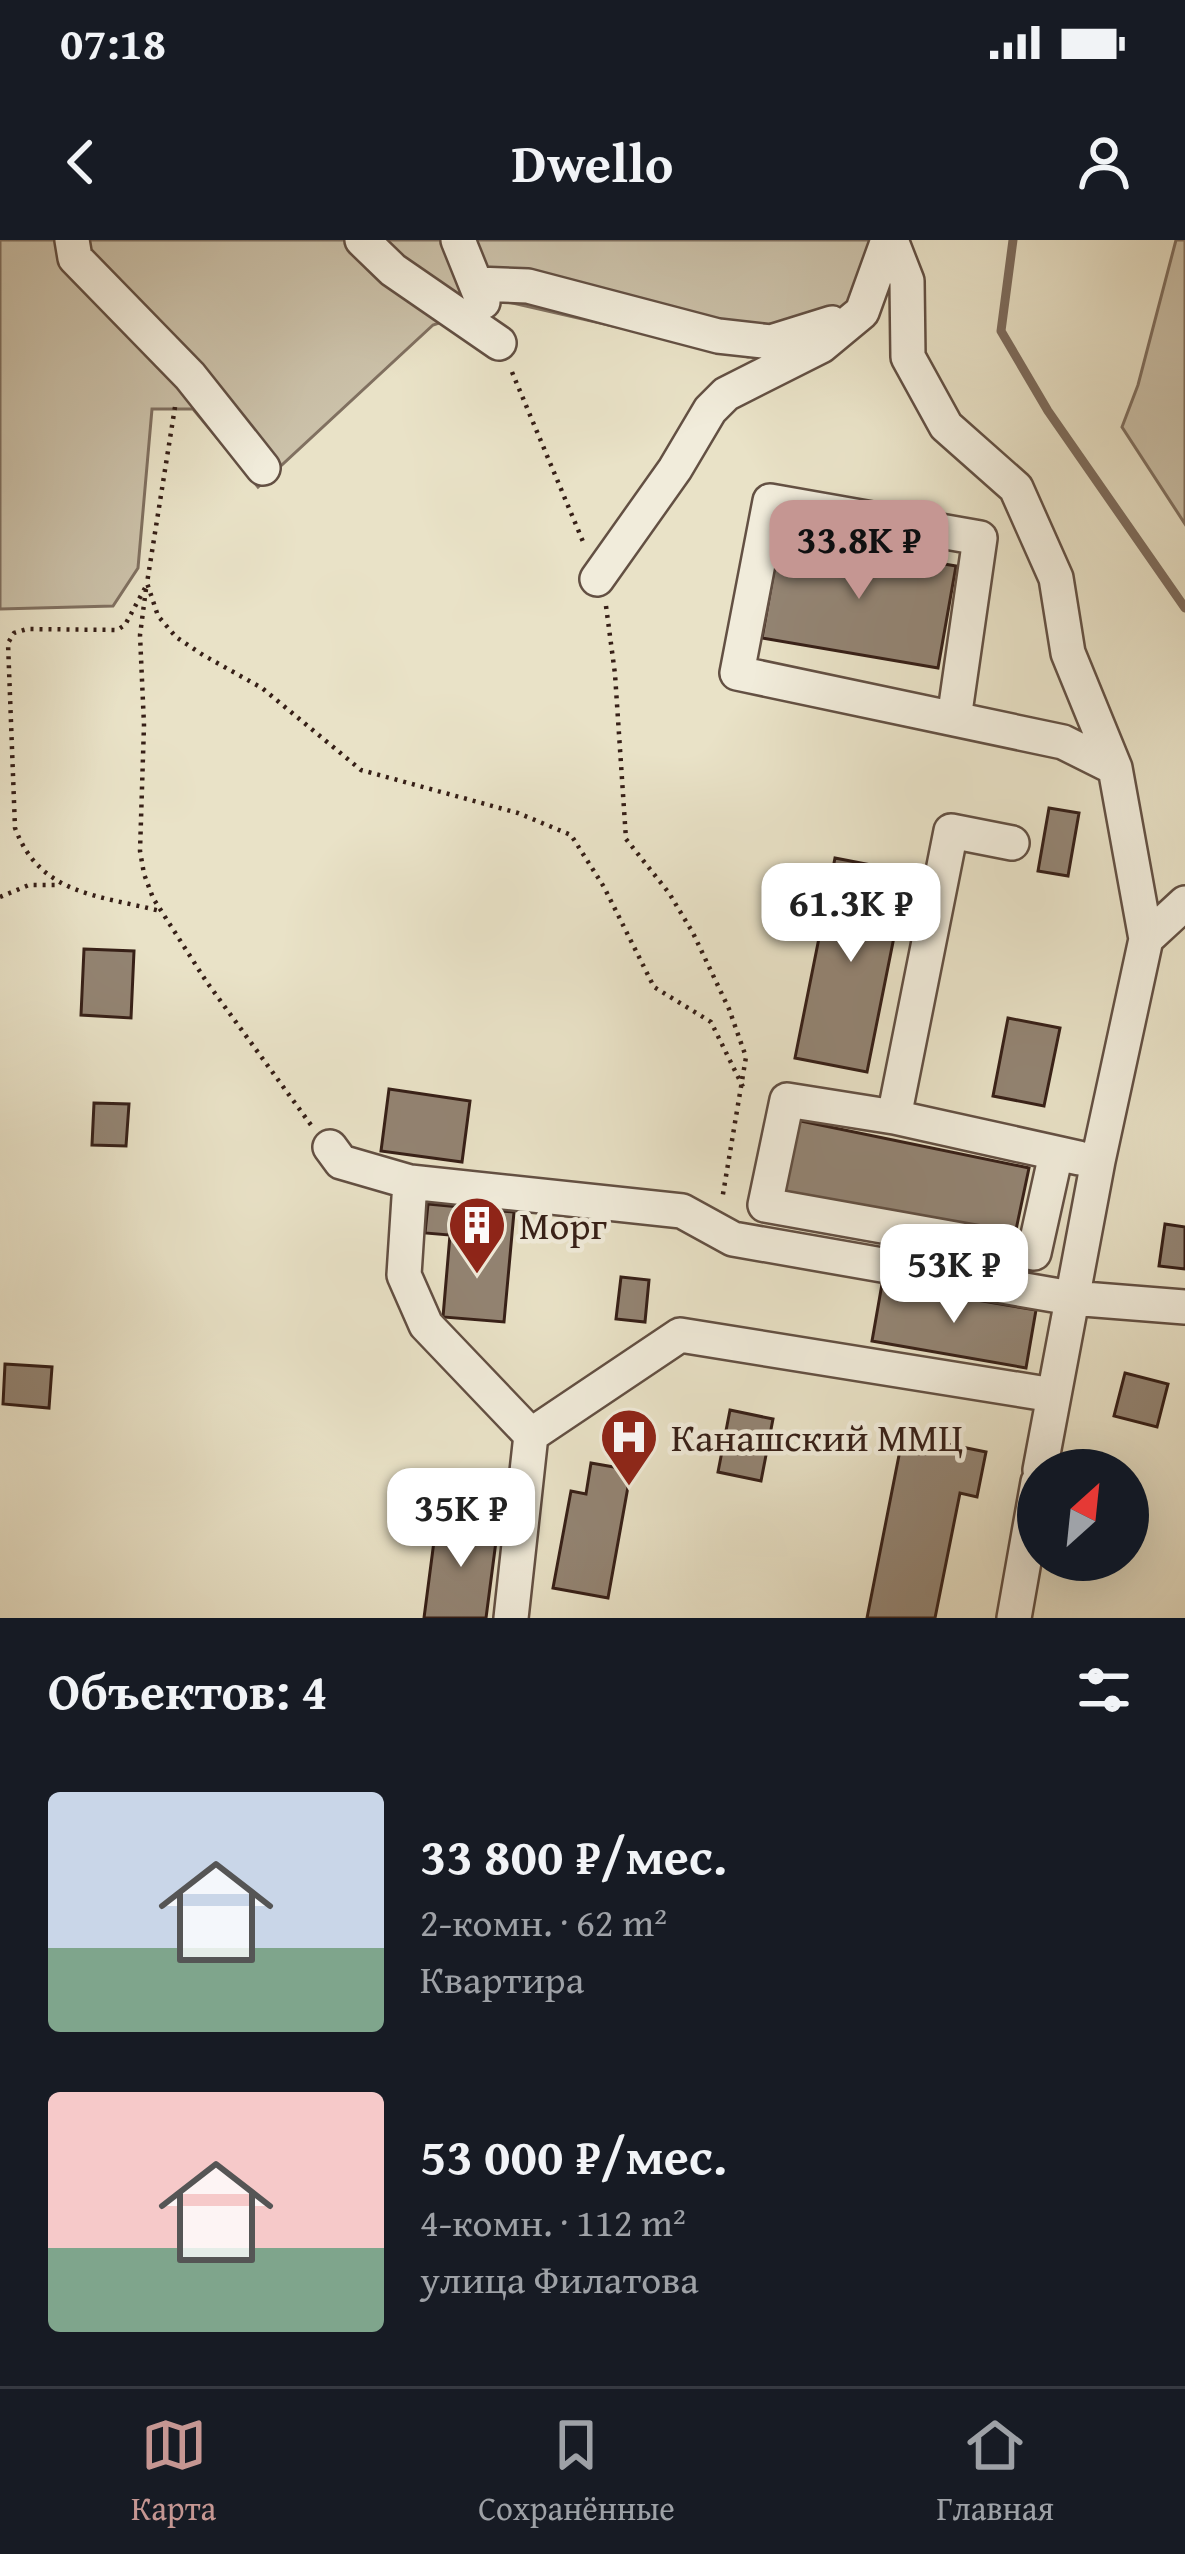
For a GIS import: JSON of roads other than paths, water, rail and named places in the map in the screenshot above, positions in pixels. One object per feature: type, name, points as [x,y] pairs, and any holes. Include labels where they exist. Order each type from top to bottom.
[{"type":"street","points":[[71,240],[75,258],[190,376],[263,468]]},
{"type":"street","points":[[362,240],[393,270],[499,343],[458,240]]},
{"type":"street","points":[[597,579],[676,470],[710,410],[726,394],[821,346],[862,312],[889,240]]},
{"type":"street","points":[[889,240],[907,281],[908,357],[946,426],[1016,488],[1055,578],[1069,653],[1115,768],[1146,939],[1044,1449]]},
{"type":"street","points":[[476,284],[528,286],[718,336],[771,342],[862,312]]},
{"type":"street","points":[[954,719],[980,538],[770,500],[737,673],[954,719],[1063,742],[1115,768]]},
{"type":"street","points":[[894,1117],[950,831],[1012,843]]},
{"type":"street","points":[[1146,939],[1185,903]]},
{"type":"street","points":[[1056,1154],[1034,1253],[765,1205],[787,1100],[894,1117],[1098,1161]]},
{"type":"street","points":[[330,1147],[341,1162],[410,1182],[682,1210],[733,1239],[1071,1298],[1185,1307]]},
{"type":"street","points":[[410,1182],[404,1275],[426,1325],[531,1435],[512,1618]]},
{"type":"street","points":[[531,1435],[680,1335],[1053,1396]]},
{"type":"street","points":[[1014,1618],[1020,1581]]},
{"type":"waterway","points":[[1013,240],[1001,331],[1048,411],[1185,608]]},
{"type":"place","name":"Морг","points":[[477,1276]]},
{"type":"place","name":"Канашский ММЦ","points":[[629,1488]]}]
